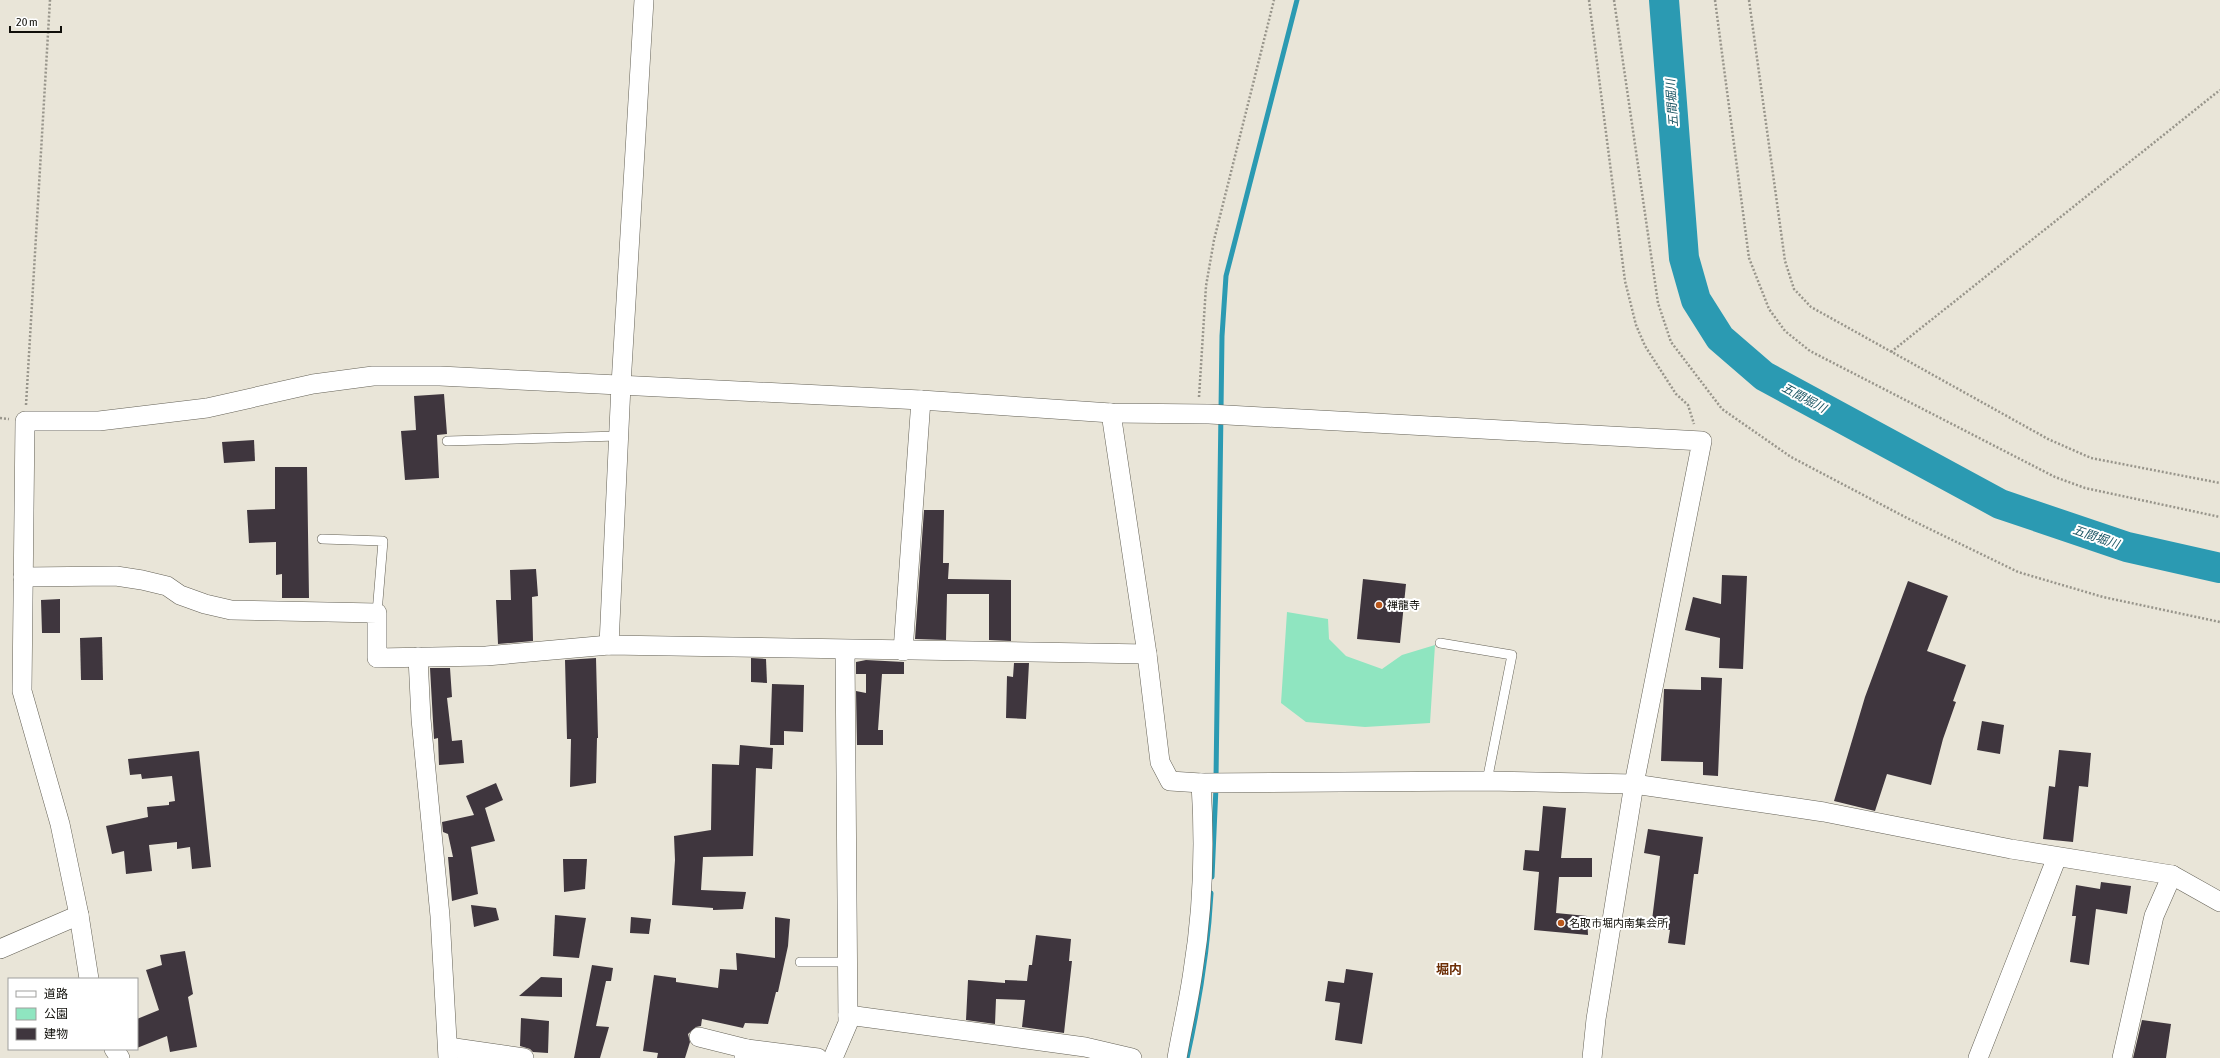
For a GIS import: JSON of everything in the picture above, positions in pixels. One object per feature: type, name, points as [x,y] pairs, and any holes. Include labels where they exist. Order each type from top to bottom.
[{"type":"street","points":[[608,645],[618,436],[644,0]]},
{"type":"street","points":[[89,978],[79,915],[60,824],[22,690],[22,577],[25,421],[99,421],[207,408],[313,384],[373,376],[440,376],[921,400],[1111,413],[1228,415],[1702,441],[1634,784],[1596,1019],[1592,1058]]},
{"type":"street","points":[[903,651],[921,400]]},
{"type":"street","points":[[1111,413],[1147,654],[1160,762],[1170,781],[1210,783],[1487,781],[1634,784],[1824,812],[2057,857],[2172,875],[2220,902]]},
{"type":"street","points":[[22,577],[116,576],[142,580],[167,586],[180,596],[205,604],[232,610],[377,613],[378,658],[486,656],[608,645],[763,646],[845,650],[1147,654]]},
{"type":"street","points":[[833,1058],[848,1023],[845,650]]},
{"type":"street","points":[[418,657],[423,749],[440,916],[448,1052],[524,1058]]},
{"type":"street","points":[[1177,1058],[1193,971],[1199,924],[1204,826],[1210,783]]},
{"type":"street","points":[[1978,1058],[2057,857]]},
{"type":"street","points":[[2122,1058],[2154,916],[2172,875]]},
{"type":"street","points":[[0,949],[79,915]]},
{"type":"street","points":[[848,1015],[1085,1047],[1132,1058]]},
{"type":"street","points":[[699,1037],[746,1054],[818,1058]]},
{"type":"lane","points":[[447,441],[618,436]]},
{"type":"lane","points":[[322,539],[383,541],[377,613]]},
{"type":"lane","points":[[1440,643],[1512,655],[1487,781]]},
{"type":"lane","points":[[800,962],[848,962]]},
{"type":"path","points":[[25,421],[50,0]]},
{"type":"path","points":[[1203,414],[1206,286],[1214,240],[1274,0]]},
{"type":"path","points":[[1589,0],[1625,282],[1636,325],[1645,346],[1676,394],[1688,405],[1702,441]]},
{"type":"path","points":[[1614,0],[1658,303],[1671,342],[1722,409],[1791,457],[1907,518],[2018,572],[2103,597],[2220,622]]},
{"type":"path","points":[[1715,0],[1749,258],[1769,309],[1785,331],[1810,351],[2055,477],[2085,488],[2220,517]]},
{"type":"path","points":[[1749,0],[1785,260],[1794,289],[1811,307],[2048,439],[2091,458],[2220,484]]},
{"type":"path","points":[[1891,352],[2220,90]]},
{"type":"green space","points":[[1287,612],[1328,619],[1329,639],[1346,656],[1382,669],[1402,655],[1435,645],[1430,723],[1365,727],[1306,722],[1281,703]]},
{"type":"building","points":[[444,394],[447,434],[437,435],[439,478],[405,480],[401,431],[416,430],[414,396]]},
{"type":"building","points":[[254,440],[255,461],[224,463],[222,442]]},
{"type":"building","points":[[275,467],[307,467],[309,598],[282,598],[282,574],[276,575],[276,542],[249,543],[247,510],[275,509]]},
{"type":"building","points":[[924,510],[944,510],[943,563],[949,563],[948,579],[1011,580],[1011,641],[989,640],[989,594],[947,594],[946,640],[915,639]]},
{"type":"building","points":[[536,569],[538,596],[532,597],[533,641],[498,644],[496,600],[511,600],[510,570]]},
{"type":"building","points":[[1722,575],[1747,576],[1743,669],[1719,668],[1720,638],[1685,630],[1693,597],[1721,604]]},
{"type":"building","points":[[1363,579],[1406,584],[1400,643],[1357,639]]},
{"type":"building","points":[[1908,581],[1948,596],[1927,651],[1966,665],[1953,701],[1956,702],[1943,739],[1931,785],[1887,774],[1875,811],[1834,801],[1865,697]]},
{"type":"building","points":[[60,599],[60,633],[42,633],[41,600]]},
{"type":"building","points":[[102,637],[103,680],[81,680],[80,638]]},
{"type":"building","points":[[596,658],[598,738],[596,783],[570,787],[571,739],[567,739],[565,660]]},
{"type":"building","points":[[751,658],[766,659],[767,683],[751,682]]},
{"type":"building","points":[[866,660],[904,662],[904,674],[882,674],[878,730],[883,730],[883,745],[857,745],[856,691],[866,693],[866,674],[856,674],[856,662]]},
{"type":"building","points":[[1014,663],[1029,663],[1026,719],[1006,718],[1007,676],[1013,677]]},
{"type":"building","points":[[430,668],[450,668],[452,697],[447,698],[452,741],[462,740],[464,763],[439,765],[438,738],[434,739]]},
{"type":"building","points":[[1701,677],[1722,678],[1718,776],[1703,775],[1703,762],[1661,761],[1664,689],[1701,690]]},
{"type":"building","points":[[772,684],[804,685],[803,732],[784,731],[784,745],[770,745]]},
{"type":"building","points":[[1982,721],[2004,725],[2000,754],[1977,750]]},
{"type":"building","points":[[740,745],[773,748],[772,769],[756,768],[753,856],[703,857],[701,890],[746,892],[743,909],[713,910],[713,908],[672,905],[675,860],[674,836],[711,830],[712,764],[739,765]]},
{"type":"building","points":[[2059,750],[2091,753],[2088,787],[2079,786],[2073,842],[2043,839],[2049,786],[2055,787]]},
{"type":"building","points":[[199,751],[211,867],[192,869],[190,847],[177,849],[177,842],[149,845],[152,871],[126,874],[124,851],[112,854],[106,826],[148,817],[147,807],[169,805],[169,802],[175,801],[172,776],[142,779],[141,774],[130,775],[128,759]]},
{"type":"building","points":[[496,783],[503,800],[485,808],[495,841],[471,847],[478,894],[452,901],[448,857],[453,857],[448,834],[443,832],[442,822],[474,815],[466,796]]},
{"type":"building","points":[[1543,806],[1566,808],[1561,858],[1592,858],[1592,877],[1559,877],[1556,913],[1587,916],[1588,935],[1534,930],[1539,872],[1523,870],[1525,850],[1539,851]]},
{"type":"building","points":[[1648,829],[1703,837],[1698,874],[1694,874],[1685,945],[1668,943],[1670,930],[1651,928],[1660,856],[1644,853]]},
{"type":"building","points":[[563,859],[587,859],[585,889],[564,892]]},
{"type":"building","points":[[2101,882],[2131,886],[2127,914],[2096,909],[2089,965],[2070,962],[2076,916],[2072,916],[2076,885],[2100,889]]},
{"type":"building","points":[[471,905],[496,908],[499,920],[474,927]]},
{"type":"building","points":[[555,915],[586,918],[579,958],[553,956]]},
{"type":"building","points":[[631,917],[651,919],[649,934],[630,933]]},
{"type":"building","points":[[775,917],[790,919],[788,946],[778,992],[776,992],[768,1024],[745,1023],[743,1028],[702,1019],[701,1026],[696,1027],[688,1034],[690,1042],[685,1058],[657,1058],[658,1053],[643,1051],[654,975],[676,978],[676,982],[718,988],[720,969],[737,970],[736,953],[775,958]]},
{"type":"building","points":[[1036,935],[1071,939],[1069,961],[1072,961],[1064,1033],[1022,1027],[1025,1000],[996,999],[995,1024],[966,1020],[968,980],[1005,983],[1005,980],[1027,981],[1029,965],[1032,965]]},
{"type":"building","points":[[185,951],[193,994],[188,997],[197,1047],[170,1052],[167,1036],[138,1048],[138,1019],[159,1010],[146,970],[162,965],[160,955]]},
{"type":"building","points":[[592,965],[613,968],[611,981],[606,981],[596,1026],[609,1027],[600,1058],[574,1058]]},
{"type":"building","points":[[1346,969],[1373,973],[1362,1044],[1335,1040],[1340,1003],[1325,1001],[1328,981],[1344,983]]},
{"type":"building","points":[[541,977],[562,978],[562,997],[519,996]]},
{"type":"building","points":[[521,1018],[549,1021],[548,1053],[533,1052],[530,1049],[520,1046]]},
{"type":"building","points":[[2142,1020],[2171,1024],[2166,1058],[2133,1058]]},
{"type":"waterway","points":[[1216,779],[1222,336],[1226,276],[1297,0]]},
{"type":"waterway","name":"五間堀川","points":[[1664,0],[1684,258],[1696,300],[1720,338],[1764,376],[2000,504],[2127,547],[2220,568]]},
{"type":"waterway","points":[[1212,877],[1216,787]]},
{"type":"waterway","points":[[1187,1058],[1208,935],[1211,893]]},
{"type":"place","name":"禅龍寺","points":[[1379,605]]},
{"type":"place","name":"名取市堀内南集会所","points":[[1561,923]]},
{"type":"district","name":"堀内","points":[[1449,969]]}]
